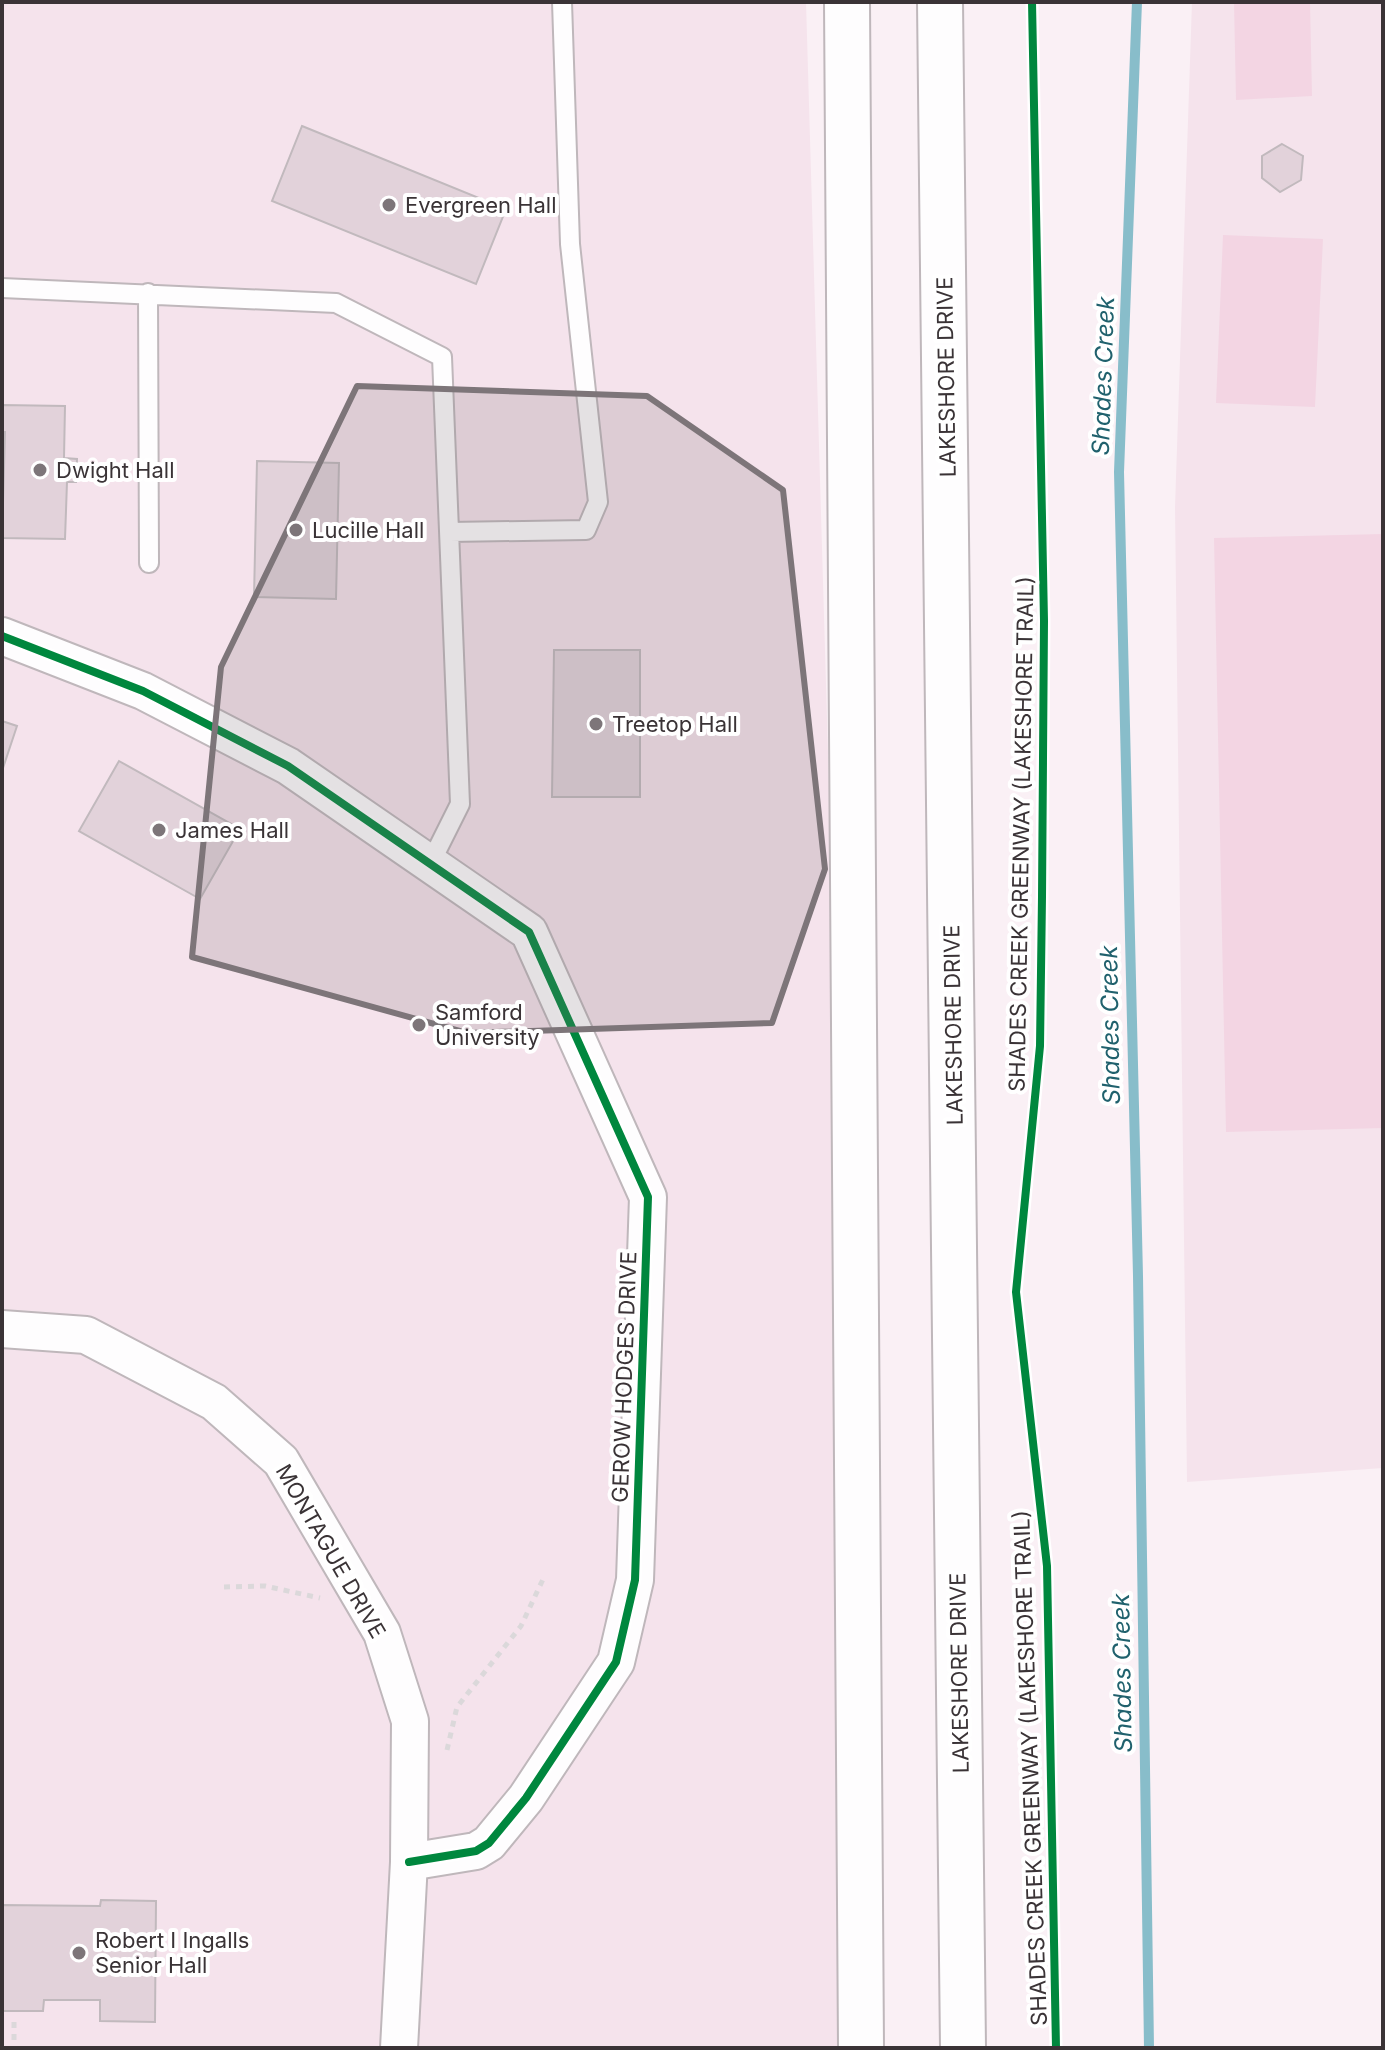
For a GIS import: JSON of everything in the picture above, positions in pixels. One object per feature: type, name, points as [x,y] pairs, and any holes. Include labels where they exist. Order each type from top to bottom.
[{"type":"main road","name":"LAKESHORE DRIVE","points":[[940,2],[963,2048]]},
{"type":"main road","points":[[845,6],[861,2048]]},
{"type":"street","name":"GEROW HODGES DRIVE","points":[[2,636],[143,691],[288,766],[529,932],[648,1197],[635,1580],[616,1662],[526,1798],[489,1843],[476,1851],[409,1862]]},
{"type":"street","name":"MONTAGUE DRIVE","points":[[2,1329],[86,1335],[214,1402],[281,1461],[382,1633],[410,1721],[409,1862],[399,2048]]},
{"type":"lane","points":[[450,532],[586,530],[598,502],[570,244],[562,2]]},
{"type":"lane","points":[[2,288],[336,303],[442,357],[460,804],[430,864]]},
{"type":"lane","points":[[148,293],[149,563]]},
{"type":"path","points":[[446,1760],[452,1719],[457,1707],[521,1626],[545,1575]]},
{"type":"path","points":[[224,1587],[265,1586],[322,1599]]},
{"type":"path","points":[[14,2022],[14,2048]]},
{"type":"highlighted area","points":[[357,386],[647,396],[783,490],[825,869],[772,1023],[467,1033],[192,957],[221,667]]},
{"type":"shaded area","name":"Samford University","points":[[2,2],[806,2],[866,2048],[2,2048]]},
{"type":"shaded area","points":[[1192,2],[1383,2],[1383,1468],[1187,1482],[1175,507]]},
{"type":"shaded area","points":[[1234,2],[1310,2],[1312,96],[1236,100]]},
{"type":"shaded area","points":[[1223,235],[1323,239],[1315,407],[1216,403]]},
{"type":"shaded area","points":[[1383,534],[1383,1128],[1226,1132],[1214,538]]},
{"type":"building","name":"Evergreen Hall","points":[[302,126],[506,209],[476,284],[272,201]]},
{"type":"building","points":[[1282,144],[1303,156],[1301,180],[1280,192],[1262,178],[1262,156]]},
{"type":"building","name":"Dwight Hall","points":[[2,405],[65,406],[64,458],[77,459],[76,482],[67,482],[65,539],[2,538],[5,432],[2,432]]},
{"type":"building","name":"Lucille Hall","points":[[257,461],[339,463],[336,599],[254,597]]},
{"type":"building","name":"Treetop Hall","points":[[554,650],[640,650],[640,797],[552,797]]},
{"type":"building","points":[[2,721],[17,726],[2,771]]},
{"type":"building","name":"James Hall","points":[[119,761],[240,829],[200,899],[79,831]]},
{"type":"building","name":"Robert I Ingalls Senior Hall","points":[[101,1900],[156,1901],[155,2022],[100,2021],[100,2000],[44,2000],[43,2011],[2,2011],[2,1905],[100,1906]]},
{"type":"waterway","name":"Shades Creek","points":[[1137,2],[1119,472],[1138,1276],[1149,2048]]},
{"type":"cycle path","name":"SHADES CREEK GREENWAY (LAKESHORE TRAIL)","points":[[1032,2],[1044,621],[1042,897],[1040,1046],[1016,1292],[1047,1566],[1056,2048]]},
{"type":"cycle path","points":[[2,636],[143,691],[288,766],[529,932],[648,1197],[635,1580],[616,1662],[526,1798],[489,1843],[476,1851],[409,1862]]},
{"type":"place","name":"Evergreen Hall","points":[[389,205]]},
{"type":"place","name":"Dwight Hall","points":[[40,470]]},
{"type":"place","name":"Lucille Hall","points":[[296,530]]},
{"type":"place","name":"Treetop Hall","points":[[596,724]]},
{"type":"place","name":"James Hall","points":[[159,830]]},
{"type":"place","name":"Samford University","points":[[419,1025]]},
{"type":"place","name":"Robert I Ingalls Senior Hall","points":[[79,1953]]}]
